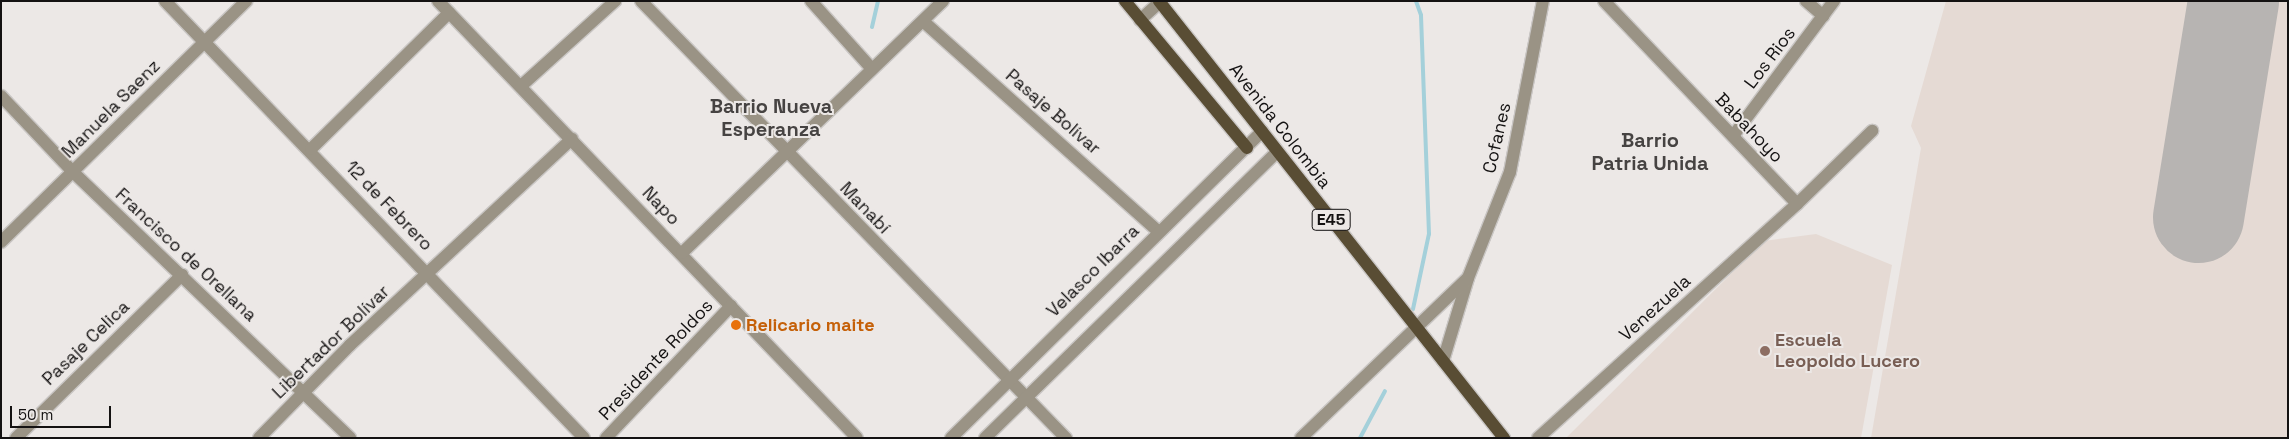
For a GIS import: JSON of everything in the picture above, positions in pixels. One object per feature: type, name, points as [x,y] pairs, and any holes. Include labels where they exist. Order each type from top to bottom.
[{"type":"main road","points":[[1125,1],[1247,148]]},
{"type":"main road","name":"Avenida Colombia","points":[[1160,2],[1414,327],[1504,438]]},
{"type":"street","name":"12 de Febrero","points":[[165,1],[428,272],[584,438]]},
{"type":"street","name":"Manuela Saenz","points":[[1,242],[246,1]]},
{"type":"street","name":"Napo","points":[[438,1],[682,253],[857,438]]},
{"type":"street","points":[[521,86],[615,1]]},
{"type":"street","name":"Manabí","points":[[641,1],[1066,438]]},
{"type":"street","points":[[811,1],[872,69]]},
{"type":"street","points":[[682,253],[872,69],[924,22],[943,1]]},
{"type":"street","name":"Cofanes","points":[[1443,361],[1468,278],[1510,172],[1543,1]]},
{"type":"street","name":"Babahoyo","points":[[1604,1],[1797,204]]},
{"type":"street","points":[[1806,1],[1823,16]]},
{"type":"street","name":"Los Rios","points":[[1733,136],[1834,1]]},
{"type":"street","points":[[1140,20],[1160,2]]},
{"type":"street","points":[[310,149],[449,13]]},
{"type":"street","name":"Pasaje Bolívar","points":[[924,22],[1158,231]]},
{"type":"street","name":"Francisco de Orellana","points":[[1,96],[73,172],[304,391],[350,438]]},
{"type":"street","name":"Velasco Ibarra","points":[[951,438],[1158,231],[1247,148],[1262,131]]},
{"type":"street","points":[[1797,204],[1872,131]]},
{"type":"street","name":"Libertador Bolívar","points":[[259,438],[304,391],[428,272],[572,139]]},
{"type":"street","points":[[985,438],[1277,152]]},
{"type":"street","name":"Venezuela","points":[[1538,438],[1797,204]]},
{"type":"street","name":"Pasaje Celica","points":[[16,438],[182,275]]},
{"type":"street","name":"Cofanes","points":[[1301,438],[1414,327],[1468,278]]},
{"type":"street","name":"Presidente Roldos","points":[[606,438],[731,306]]},
{"type":"shaded area","points":[[1946,1],[2288,1],[2288,438],[1871,438],[1921,148],[1911,126]]},
{"type":"shaded area","name":"Escuela Leopoldo Lucero","points":[[1816,234],[1892,265],[1861,438],[1566,438],[1764,241]]},
{"type":"waterway","points":[[872,27],[878,1]]},
{"type":"waterway","points":[[1413,309],[1429,234],[1421,15],[1416,1]]},
{"type":"waterway","points":[[1360,438],[1385,391]]},
{"type":"runway","points":[[2198,217],[2233,1]]},
{"type":"place","name":"Relicario maite","points":[[736,325]]},
{"type":"place","name":"Escuela Leopoldo Lucero","points":[[1765,351]]},
{"type":"district","name":"Barrio Nueva Esperanza","points":[[771,118]]},
{"type":"district","name":"Barrio Patria Unida","points":[[1650,152]]}]
